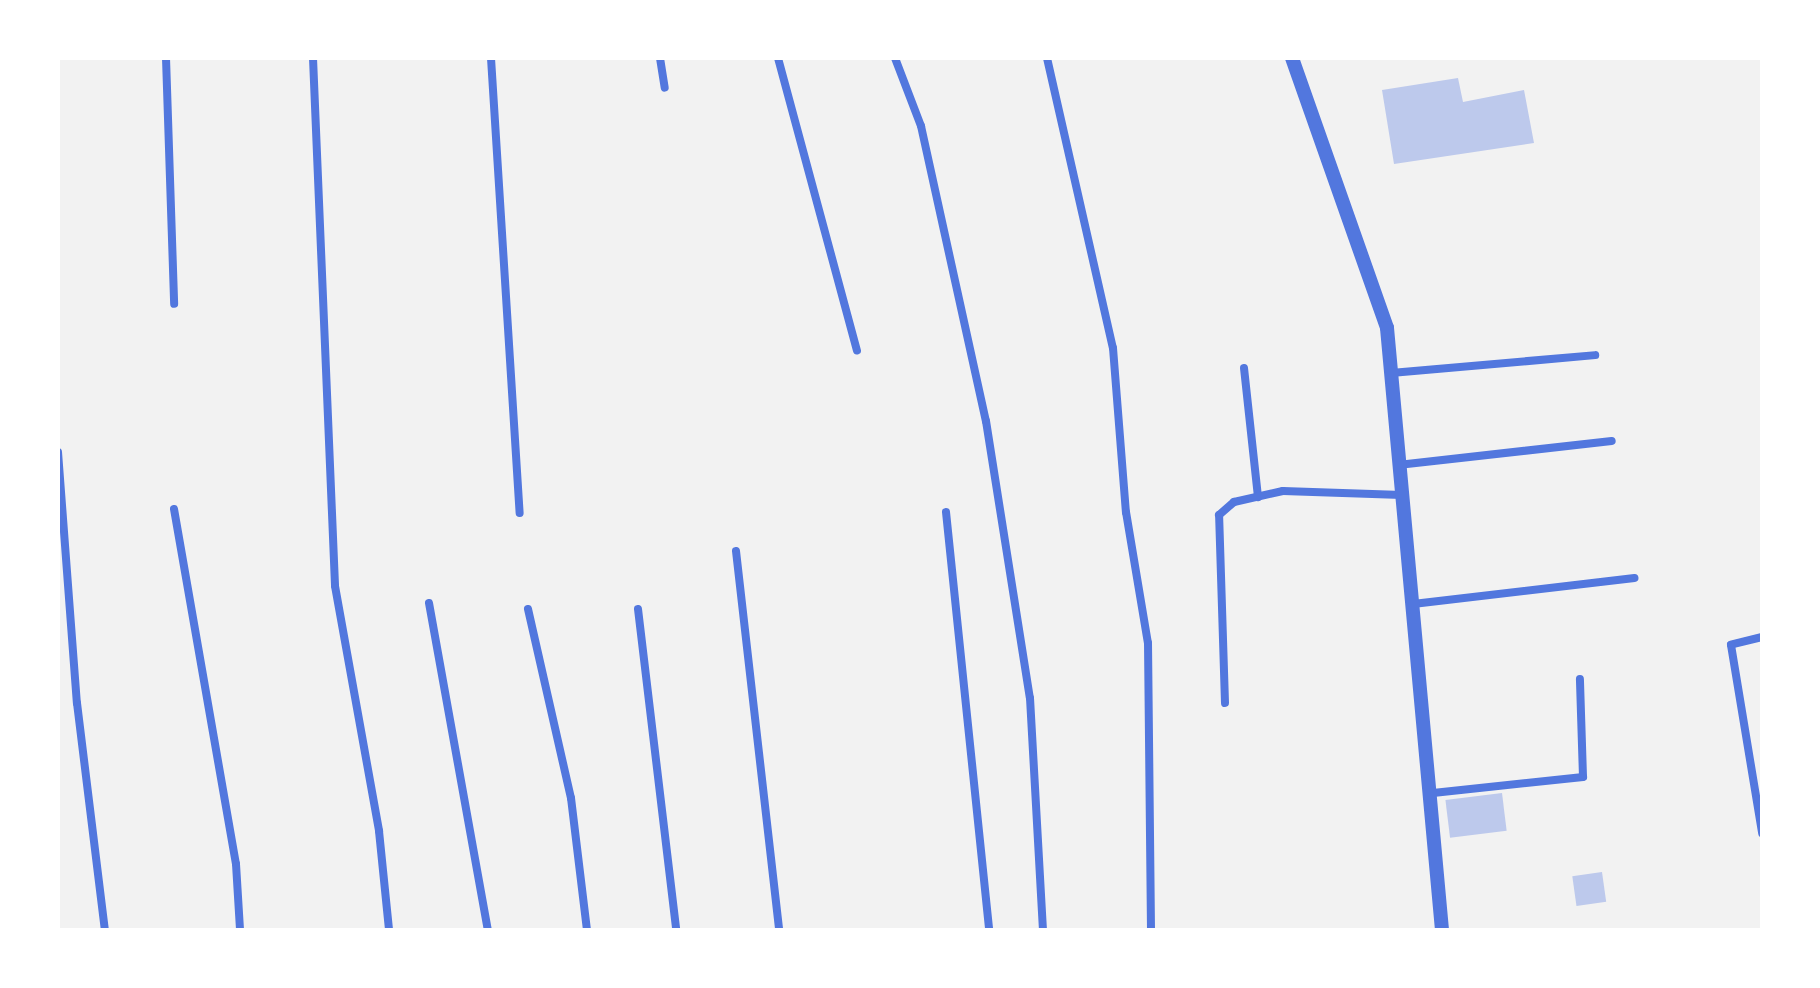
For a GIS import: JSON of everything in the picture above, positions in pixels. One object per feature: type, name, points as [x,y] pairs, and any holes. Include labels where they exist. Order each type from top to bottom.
[{"type":"street","points":[[166,58],[174,304]]},
{"type":"street","points":[[313,58],[335,586],[379,831],[389,930]]},
{"type":"street","points":[[491,58],[520,513]]},
{"type":"street","points":[[660,58],[665,88]]},
{"type":"street","points":[[778,58],[857,351]]},
{"type":"street","points":[[895,58],[921,126],[986,421],[1030,698],[1043,930]]},
{"type":"street","points":[[1047,58],[1113,348],[1126,512],[1148,643],[1151,930]]},
{"type":"street","points":[[1292,58],[1376,283],[1391,373],[1397,465],[1433,793],[1442,930]]},
{"type":"street","points":[[1391,373],[1595,355]]},
{"type":"street","points":[[1244,368],[1258,497]]},
{"type":"street","points":[[1397,465],[1612,441]]},
{"type":"street","points":[[58,452],[77,703],[105,930]]},
{"type":"street","points":[[1225,703],[1219,515],[1234,502],[1258,497],[1402,495]]},
{"type":"street","points":[[174,509],[236,864],[240,930]]},
{"type":"street","points":[[946,512],[989,930]]},
{"type":"street","points":[[736,551],[779,930]]},
{"type":"street","points":[[1413,604],[1634,578]]},
{"type":"street","points":[[429,603],[488,930]]},
{"type":"street","points":[[528,609],[571,798],[587,930]]},
{"type":"street","points":[[638,609],[676,930]]},
{"type":"street","points":[[1762,637],[1731,645],[1762,833]]},
{"type":"street","points":[[1433,793],[1583,777],[1580,679]]},
{"type":"building","points":[[1458,78],[1463,102],[1524,90],[1534,143],[1394,164],[1382,90]]},
{"type":"building","points":[[1502,793],[1507,831],[1450,838],[1445,800]]},
{"type":"building","points":[[1602,872],[1606,902],[1576,906],[1572,876]]}]
